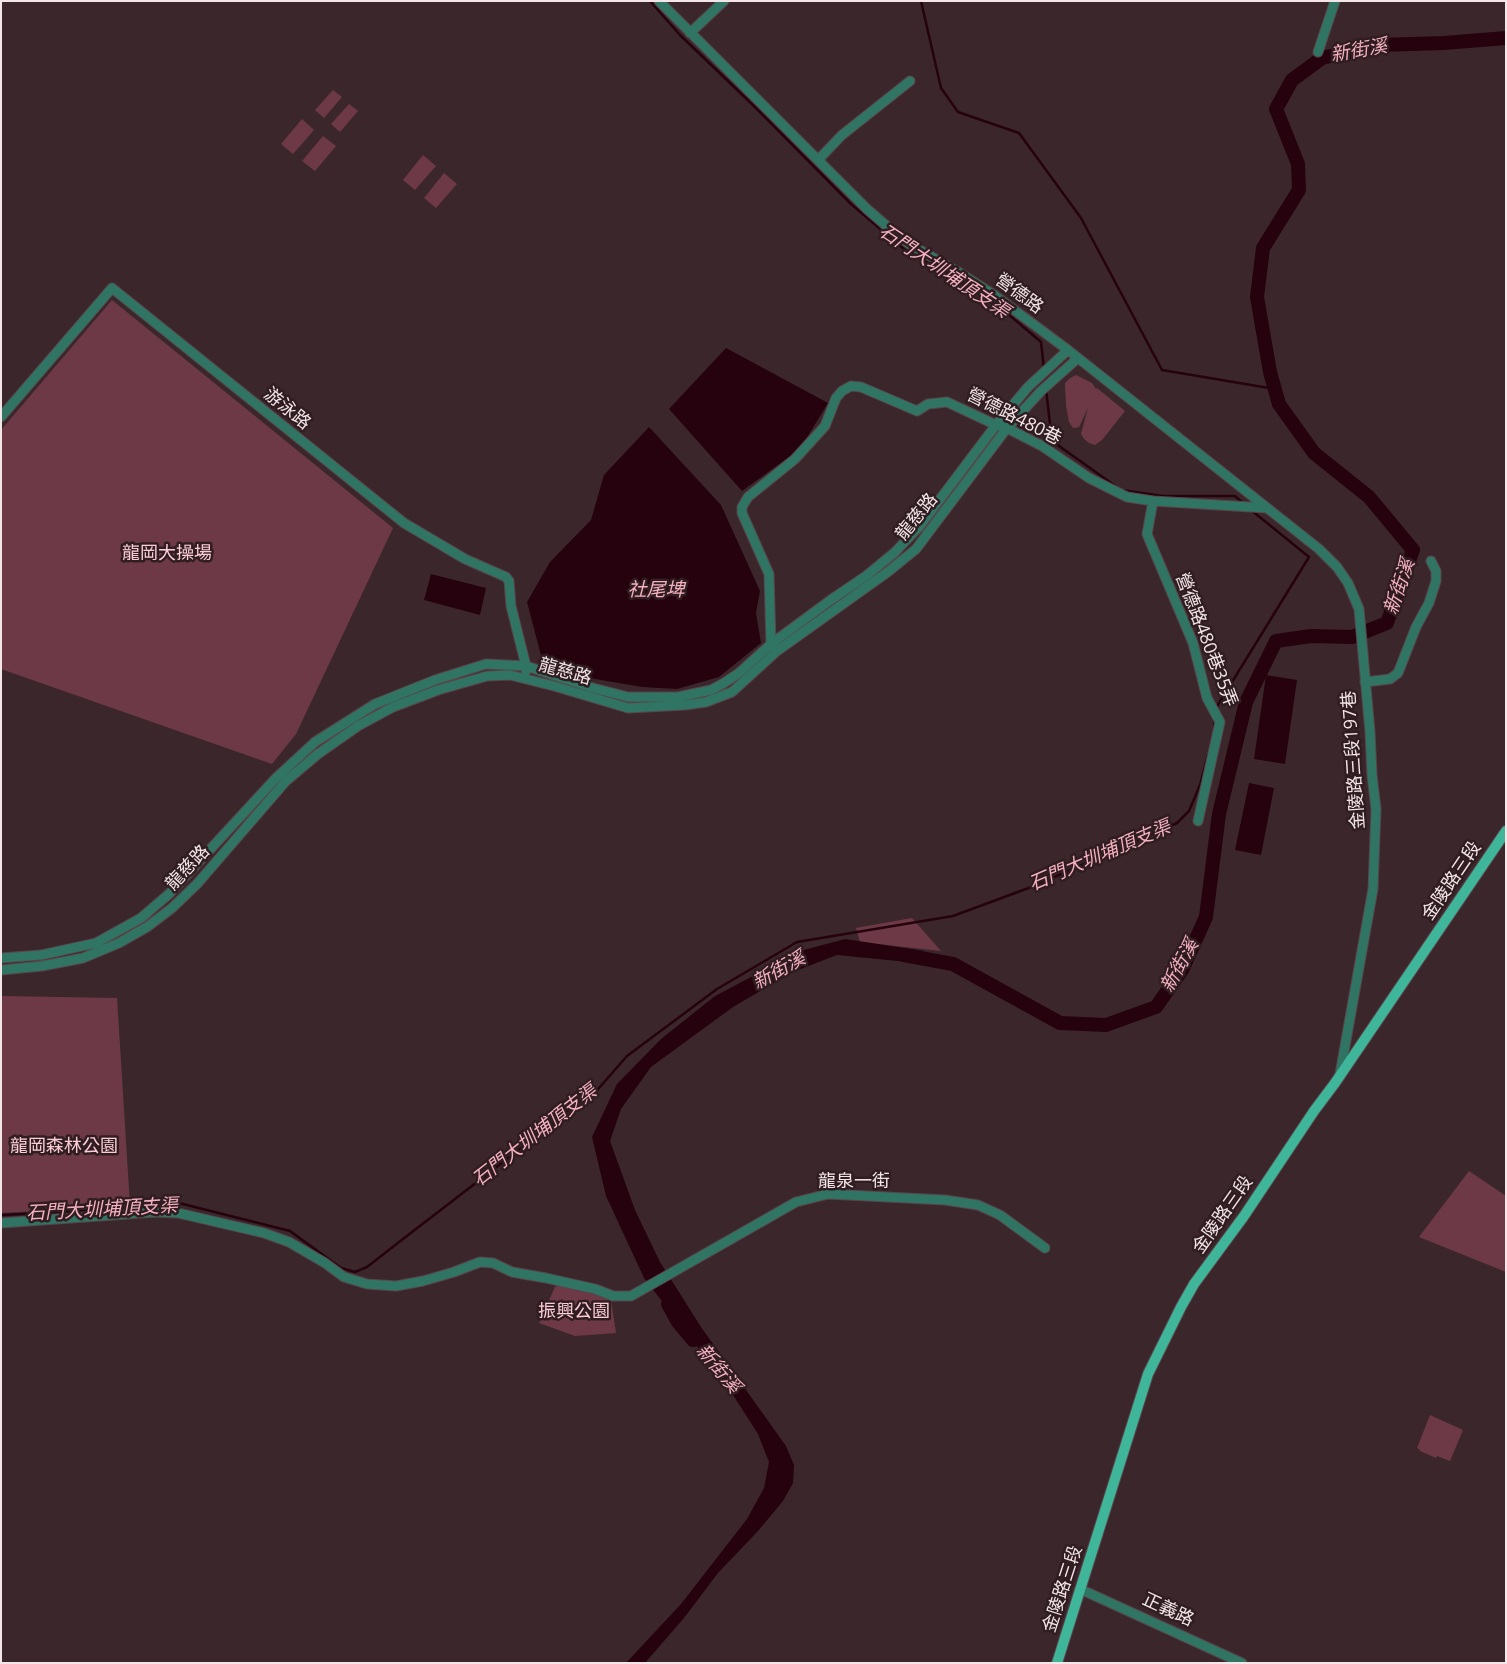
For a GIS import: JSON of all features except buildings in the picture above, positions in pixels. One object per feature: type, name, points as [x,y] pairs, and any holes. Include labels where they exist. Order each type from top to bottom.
[{"type":"main road","name":"金陵路三段","points":[[1057,1663],[1139,1402],[1154,1360],[1181,1307],[1194,1284],[1244,1216],[1506,830]]},
{"type":"street","name":"營德路","points":[[659,1],[867,209],[912,246],[994,295],[1068,350],[1319,550],[1337,567],[1348,583],[1359,609]]},
{"type":"street","points":[[690,33],[724,1]]},
{"type":"street","points":[[1318,52],[1335,1]]},
{"type":"street","points":[[818,160],[842,136],[910,81]]},
{"type":"street","name":"游泳路","points":[[1,417],[112,288],[404,523],[465,559],[506,577],[509,582],[511,606],[526,666],[526,678]]},
{"type":"street","name":"龍慈路","points":[[1,970],[42,966],[83,958],[119,943],[147,928],[172,908],[197,884],[286,781],[318,754],[358,726],[393,707],[438,690],[487,676],[510,675],[526,678],[628,708],[706,702],[732,692],[774,648],[832,599],[894,554],[919,527],[996,425],[1028,387],[1068,350]]},
{"type":"street","name":"龍慈路","points":[[1,958],[41,955],[96,943],[141,918],[170,894],[276,778],[314,742],[375,704],[434,680],[486,664],[526,666],[593,688],[628,697],[678,697],[711,690],[724,683],[889,571],[916,549],[1007,428],[1041,391],[1078,358]]},
{"type":"street","name":"營德路480巷","points":[[774,648],[769,574],[742,513],[742,507],[748,497],[795,459],[824,426],[836,398],[842,391],[851,386],[861,387],[917,411],[928,404],[947,402],[996,425],[1007,428],[1042,446],[1089,478],[1127,497],[1153,501],[1267,508]]},
{"type":"street","name":"營德路480巷35弄","points":[[1153,501],[1147,534],[1194,643],[1207,698],[1220,722],[1198,821]]},
{"type":"street","points":[[1365,682],[1390,679],[1398,673],[1416,628],[1429,603],[1436,582],[1436,571],[1430,561]]},
{"type":"street","name":"金陵路三段197巷","points":[[1340,1076],[1373,889],[1376,809],[1359,609]]},
{"type":"street","points":[[434,680],[438,690]]},
{"type":"street","name":"龍泉一街","points":[[1,1222],[155,1212],[178,1213],[264,1233],[289,1242],[325,1263],[344,1277],[367,1284],[396,1286],[424,1281],[480,1262],[492,1263],[512,1272],[595,1289],[613,1296],[631,1296],[796,1202],[828,1194],[945,1200],[978,1205],[1000,1215],[1045,1248]]},
{"type":"street","name":"正義路","points":[[1080,1589],[1242,1663]]},
{"type":"green space","points":[[333,90],[342,97],[324,118],[315,110]]},
{"type":"green space","points":[[349,104],[358,111],[340,132],[331,124]]},
{"type":"green space","points":[[302,119],[314,130],[293,154],[281,144]]},
{"type":"green space","points":[[323,136],[336,146],[315,171],[302,161]]},
{"type":"green space","points":[[423,155],[436,166],[415,190],[403,180]]},
{"type":"green space","points":[[444,173],[457,184],[436,208],[424,198]]},
{"type":"green space","name":"龍岡大操場","points":[[112,300],[393,528],[296,734],[272,764],[1,669],[1,430]]},
{"type":"green space","points":[[1076,375],[1092,383],[1096,389],[1125,411],[1102,440],[1095,445],[1089,443],[1081,434],[1088,408],[1079,427],[1073,428],[1069,422],[1065,383]]},
{"type":"green space","points":[[912,918],[941,951],[860,942],[856,928]]},
{"type":"green space","name":"龍岡森林公園","points":[[1,996],[117,998],[130,1206],[1,1213]]},
{"type":"green space","points":[[1469,1171],[1506,1196],[1506,1272],[1419,1237]]},
{"type":"green space","name":"振興公園","points":[[560,1284],[611,1300],[616,1333],[575,1336],[539,1323],[555,1287]]},
{"type":"green space","points":[[1430,1415],[1463,1430],[1450,1461],[1437,1456],[1436,1458],[1417,1448]]},
{"type":"water","points":[[726,348],[828,403],[800,449],[742,491],[669,409]]},
{"type":"water","name":"社尾埤","points":[[649,427],[721,505],[760,591],[756,613],[761,643],[719,677],[677,689],[642,687],[566,674],[543,663],[527,602],[550,562],[591,520],[604,475]]},
{"type":"water","points":[[431,574],[486,588],[480,615],[424,600]]},
{"type":"water","points":[[1266,675],[1297,680],[1285,764],[1254,759]]},
{"type":"water","points":[[1249,783],[1274,788],[1261,855],[1235,850]]},
{"type":"water","name":"新街溪","points":[[845,939],[924,951],[918,963],[837,955],[793,972],[733,1007],[651,1067],[621,1109],[610,1141],[635,1210],[660,1262],[701,1327],[786,1446],[794,1465],[793,1483],[783,1501],[758,1531],[718,1573],[684,1618],[645,1663],[626,1663],[681,1604],[747,1519],[764,1488],[769,1462],[758,1434],[726,1384],[644,1278],[606,1196],[592,1137],[617,1084],[661,1039],[715,996],[800,951]]},
{"type":"waterway","name":"石門大圳埔頂支渠","points":[[650,1],[680,35],[756,108],[851,204],[905,250],[987,296],[1041,342],[1044,369]]},
{"type":"waterway","name":"石門大圳埔頂支渠","points":[[921,1],[941,88],[958,112],[1019,133],[1081,218],[1162,370],[1275,389]]},
{"type":"waterway","name":"新街溪","points":[[904,955],[953,964],[1060,1023],[1106,1025],[1156,1007],[1182,970],[1206,917],[1219,814],[1246,702],[1276,641],[1311,636],[1352,637],[1387,623],[1413,550],[1369,497],[1314,453],[1279,404],[1270,372],[1257,297],[1263,248],[1299,190],[1298,164],[1276,109],[1292,80],[1322,58],[1379,45],[1444,43],[1506,38]]},
{"type":"waterway","name":"石門大圳埔頂支渠","points":[[1046,389],[1052,441],[1121,490],[1163,496],[1235,496],[1243,503]]},
{"type":"waterway","name":"石門大圳埔頂支渠","points":[[1216,708],[1309,557],[1251,510]]},
{"type":"waterway","name":"石門大圳埔頂支渠","points":[[1214,732],[1215,718]]},
{"type":"waterway","name":"石門大圳埔頂支渠","points":[[1,1215],[103,1210],[179,1203],[290,1231],[341,1268],[355,1272],[367,1267],[578,1102],[592,1096],[627,1056],[717,989],[797,942],[953,916],[1034,886],[1177,823],[1189,811],[1200,785],[1208,755]]},
{"type":"waterway","name":"新街溪","points":[[668,1304],[678,1322],[693,1340]]}]
